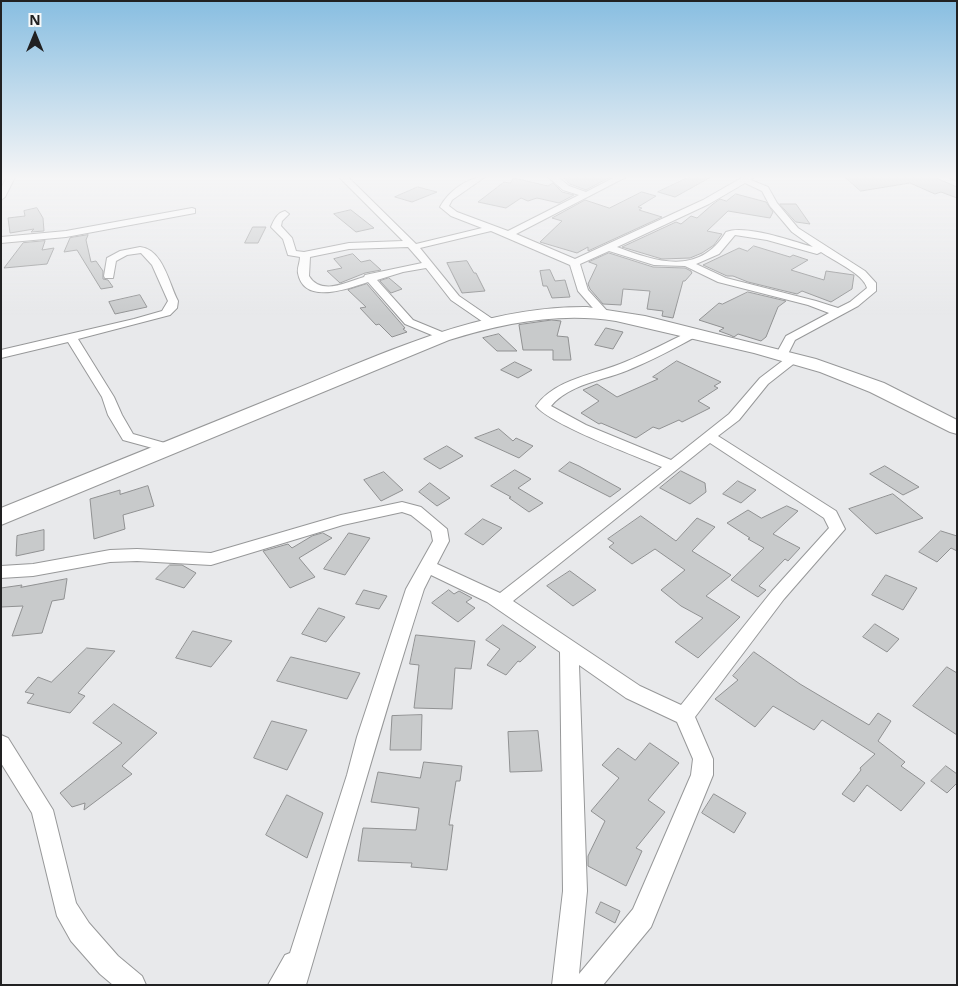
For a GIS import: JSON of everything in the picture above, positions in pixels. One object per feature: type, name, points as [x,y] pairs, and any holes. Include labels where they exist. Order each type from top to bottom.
[{"type":"main road","points":[[3,518],[167,448],[443,336],[490,322],[573,312],[603,313],[695,333],[826,368],[876,387],[957,428]]},
{"type":"street","points":[[1,247],[3,242],[1,241],[66,234],[126,223]]},
{"type":"street","points":[[277,223],[276,227],[286,235],[292,248],[291,253],[304,255],[349,246],[412,246],[492,228]]},
{"type":"street","points":[[391,223],[429,265],[455,298],[490,322]]},
{"type":"street","points":[[478,223],[575,264],[583,291],[603,313]]},
{"type":"street","points":[[508,234],[530,223]]},
{"type":"street","points":[[575,264],[660,223]]},
{"type":"street","points":[[500,602],[734,417],[787,357],[790,338],[854,304],[872,289],[871,283],[861,273],[830,255],[795,230],[789,223]]},
{"type":"street","points":[[795,230],[795,244]]},
{"type":"street","points":[[608,247],[661,264],[688,264],[723,248],[729,234],[734,232],[768,237],[830,255]]},
{"type":"street","points":[[1,354],[138,322],[166,313],[171,308],[173,301],[157,266],[149,253],[144,250],[127,252],[114,257],[111,260],[110,276]]},
{"type":"street","points":[[304,255],[306,261],[303,272],[312,287],[317,289],[332,290],[402,269],[429,265]]},
{"type":"street","points":[[688,264],[722,280],[805,301],[838,312]]},
{"type":"street","points":[[369,278],[409,322],[443,336]]},
{"type":"street","points":[[671,465],[547,411],[543,406],[549,398],[565,388],[623,368],[695,333]]},
{"type":"street","points":[[71,338],[108,397],[128,437],[167,448]]},
{"type":"street","points":[[684,716],[778,595],[837,529],[831,515],[708,436]]},
{"type":"street","points":[[1,572],[33,570],[110,556],[137,555],[211,559],[341,520],[402,507],[416,511],[439,529],[441,540],[415,589],[370,728],[358,775],[293,985]]},
{"type":"street","points":[[427,566],[470,584],[634,692],[684,716],[703,758],[702,775],[642,918],[586,985]]},
{"type":"street","points":[[565,985],[575,891],[569,649]]},
{"type":"street","points":[[1,744],[42,810],[65,908],[80,932],[109,965],[133,985]]},
{"type":"street","points":[[280,985],[304,950]]},
{"type":"building","points":[[9,223],[43,223],[44,231],[31,232],[34,229],[10,233]]},
{"type":"building","points":[[345,223],[368,223],[374,228],[356,232]]},
{"type":"building","points":[[560,223],[649,223],[588,251],[588,247],[577,253],[540,242]]},
{"type":"building","points":[[674,223],[715,223],[707,231],[722,234],[714,245],[690,258],[662,259],[622,247]]},
{"type":"building","points":[[253,227],[266,227],[258,243],[245,243]]},
{"type":"building","points":[[88,235],[86,240],[91,262],[96,261],[103,271],[103,279],[108,280],[113,287],[101,289],[77,250],[64,252],[70,238]]},
{"type":"building","points":[[45,241],[42,250],[54,248],[47,264],[4,268],[23,243]]},
{"type":"building","points":[[754,246],[790,257],[793,255],[808,260],[791,270],[824,280],[826,271],[854,275],[852,289],[831,302],[802,291],[797,294],[727,276],[703,265],[739,248],[747,251]]},
{"type":"building","points":[[609,253],[653,267],[685,268],[691,271],[692,273],[683,281],[673,318],[662,316],[663,311],[647,309],[650,291],[623,289],[621,305],[603,304],[588,284],[597,265],[589,262]]},
{"type":"building","points":[[353,254],[361,262],[370,260],[381,270],[365,273],[340,283],[327,271],[342,268],[334,259]]},
{"type":"building","points":[[467,261],[474,273],[476,273],[485,291],[462,293],[447,263]]},
{"type":"building","points":[[550,270],[555,281],[565,280],[570,297],[552,298],[547,286],[543,286],[540,271]]},
{"type":"building","points":[[389,278],[402,289],[391,293],[380,281]]},
{"type":"building","points":[[367,284],[407,332],[392,337],[379,324],[376,325],[360,308],[366,307],[348,290]]},
{"type":"building","points":[[748,292],[786,301],[778,307],[766,337],[761,341],[738,334],[734,337],[719,331],[724,328],[699,320],[719,303],[722,304]]},
{"type":"building","points":[[140,295],[147,307],[115,314],[109,302]]},
{"type":"building","points":[[552,320],[561,321],[557,336],[568,337],[571,360],[553,360],[553,350],[523,350],[519,325]]},
{"type":"building","points":[[606,328],[623,332],[613,349],[595,345]]},
{"type":"building","points":[[499,334],[517,351],[497,351],[483,338]]},
{"type":"building","points":[[677,361],[721,382],[714,386],[718,388],[698,401],[710,408],[682,422],[679,420],[659,429],[653,427],[636,438],[601,423],[599,424],[581,413],[599,401],[583,390],[597,384],[617,397],[658,379],[653,377]]},
{"type":"building","points":[[515,362],[532,370],[518,378],[501,370]]},
{"type":"building","points":[[499,429],[513,441],[516,438],[533,446],[519,458],[475,438]]},
{"type":"building","points":[[447,446],[463,456],[440,469],[424,459]]},
{"type":"building","points":[[570,462],[621,489],[610,497],[559,471]]},
{"type":"building","points":[[885,466],[919,487],[903,495],[870,474]]},
{"type":"building","points":[[515,470],[531,479],[518,488],[543,503],[529,512],[509,498],[511,497],[491,486]]},
{"type":"building","points":[[681,471],[705,483],[706,492],[690,504],[660,488]]},
{"type":"building","points":[[384,472],[403,490],[381,501],[364,480]]},
{"type":"building","points":[[738,481],[756,490],[741,503],[723,494]]},
{"type":"building","points":[[430,483],[450,498],[437,506],[419,492]]},
{"type":"building","points":[[148,486],[154,506],[123,515],[125,529],[94,539],[90,499],[120,490],[120,494]]},
{"type":"building","points":[[893,494],[923,518],[876,534],[849,509]]},
{"type":"building","points":[[787,506],[798,511],[773,534],[800,548],[788,561],[785,559],[759,586],[766,590],[758,597],[731,580],[764,548],[748,539],[750,538],[727,523],[748,510],[761,518]]},
{"type":"building","points":[[641,516],[676,541],[697,518],[715,527],[692,551],[731,575],[706,596],[740,617],[698,658],[675,642],[703,618],[681,606],[661,590],[685,570],[655,549],[632,564],[609,547],[614,543],[608,539]]},
{"type":"building","points":[[483,519],[502,528],[483,545],[465,534]]},
{"type":"building","points":[[44,530],[44,550],[16,556],[17,536]]},
{"type":"building","points":[[941,531],[957,536],[957,551],[951,548],[937,562],[919,552]]},
{"type":"building","points":[[323,533],[332,538],[299,558],[315,577],[290,588],[263,551],[288,544],[292,548],[312,536]]},
{"type":"building","points":[[349,533],[370,538],[345,575],[324,569]]},
{"type":"building","points":[[170,565],[182,565],[196,573],[184,588],[156,579]]},
{"type":"building","points":[[570,571],[596,590],[573,606],[547,586]]},
{"type":"building","points":[[886,575],[917,588],[903,610],[872,595]]},
{"type":"building","points":[[67,579],[64,599],[52,601],[42,633],[12,636],[23,606],[1,607],[1,588],[22,585],[21,587]]},
{"type":"building","points":[[364,590],[387,596],[379,609],[356,604]]},
{"type":"building","points":[[449,590],[454,594],[459,591],[472,598],[466,602],[475,608],[458,622],[432,603]]},
{"type":"building","points":[[319,608],[345,617],[326,642],[302,634]]},
{"type":"building","points":[[875,624],[899,639],[887,652],[863,637]]},
{"type":"building","points":[[503,625],[536,647],[520,662],[518,661],[506,675],[487,665],[500,649],[486,640]]},
{"type":"building","points":[[193,631],[232,641],[211,667],[176,658]]},
{"type":"building","points":[[416,635],[475,641],[471,669],[455,668],[452,709],[414,708],[419,665],[410,664]]},
{"type":"building","points":[[87,648],[115,651],[78,693],[85,696],[70,713],[27,703],[34,694],[25,692],[38,677],[51,682]]},
{"type":"building","points":[[754,652],[800,684],[869,725],[878,713],[891,721],[878,741],[905,762],[901,766],[925,783],[901,811],[867,785],[854,802],[842,794],[861,770],[860,768],[875,754],[822,720],[814,730],[773,706],[755,727],[715,699],[738,680],[733,676]]},
{"type":"building","points":[[291,657],[360,673],[347,699],[277,681]]},
{"type":"building","points":[[947,667],[957,673],[957,735],[913,706]]},
{"type":"building","points":[[114,704],[157,733],[122,766],[132,774],[84,810],[85,803],[72,807],[60,793],[122,743],[93,723]]},
{"type":"building","points":[[422,715],[421,750],[390,750],[392,716]]},
{"type":"building","points":[[272,721],[307,730],[287,770],[254,758]]},
{"type":"building","points":[[538,731],[542,771],[510,772],[508,732]]},
{"type":"building","points":[[650,743],[679,763],[648,800],[665,812],[636,848],[642,851],[626,886],[588,866],[588,856],[605,821],[591,811],[619,778],[602,765],[618,748],[635,760]]},
{"type":"building","points":[[424,762],[462,766],[460,781],[456,781],[449,825],[453,825],[447,870],[411,867],[412,863],[358,861],[363,828],[416,830],[419,808],[371,802],[378,772],[420,778]]},
{"type":"building","points":[[946,766],[957,774],[957,783],[947,793],[931,781]]},
{"type":"building","points":[[714,794],[746,813],[734,833],[702,813]]},
{"type":"building","points":[[287,795],[323,813],[307,858],[266,835]]},
{"type":"building","points":[[601,902],[620,911],[615,923],[596,913]]}]
